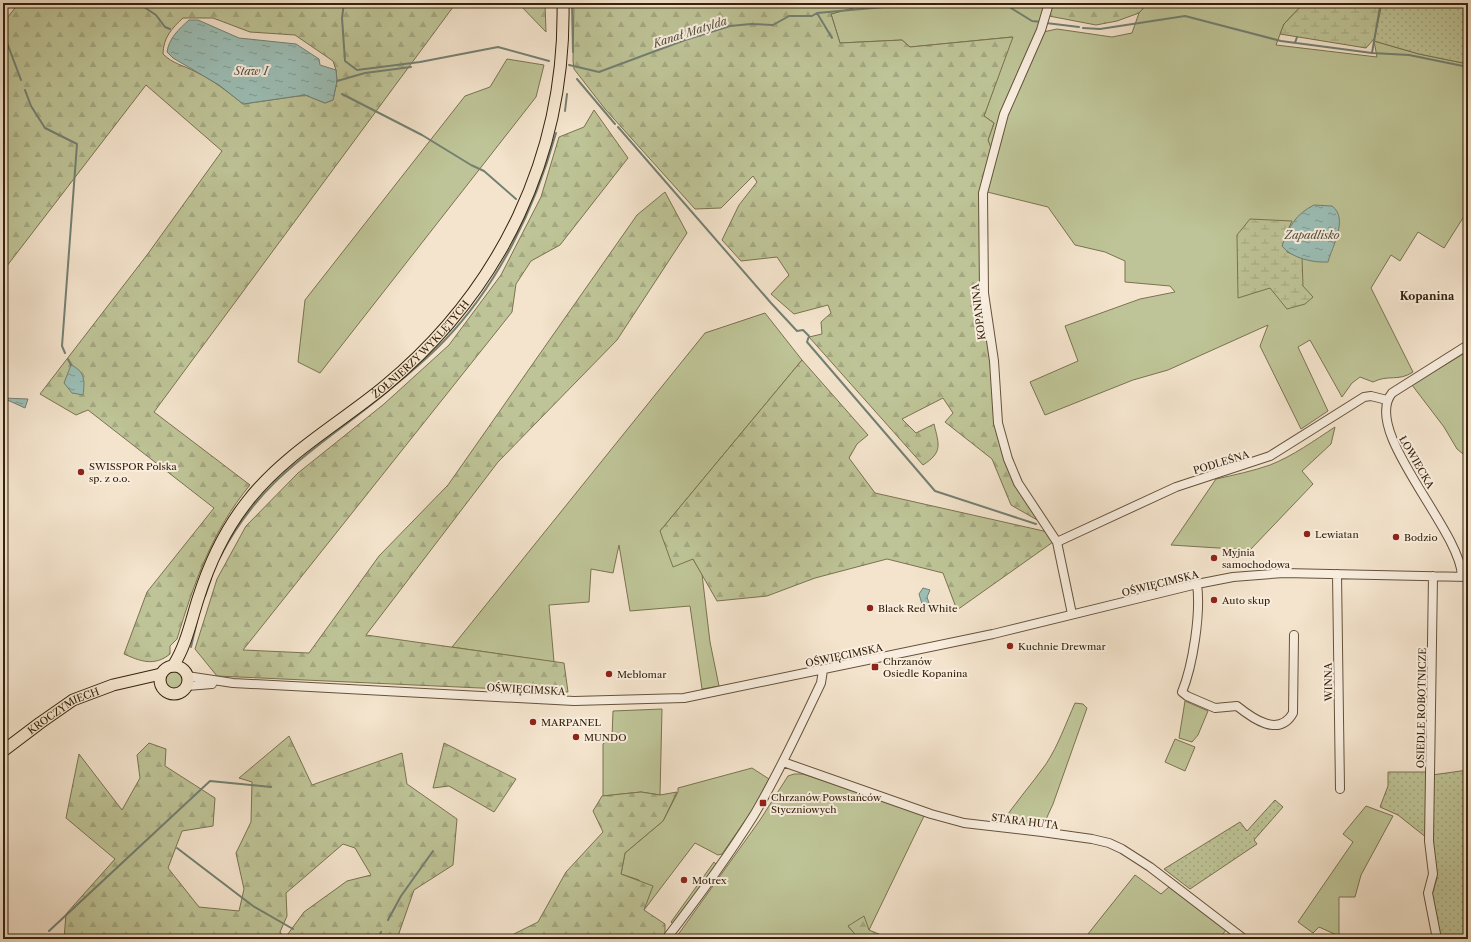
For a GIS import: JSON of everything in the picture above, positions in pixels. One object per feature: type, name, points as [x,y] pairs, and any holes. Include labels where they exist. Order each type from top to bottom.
[{"type":"main road","name":"ŻOŁNIERZY WYKLĘTYCH","points":[[182,674],[185,642],[200,591],[214,556],[228,530],[247,502],[281,466],[384,387],[421,354],[455,317],[487,274],[519,216],[541,162],[552,121],[560,75],[563,3]]},
{"type":"main road","points":[[161,679],[166,668],[182,674]]},
{"type":"main road","name":"KROCZYMIECH","points":[[3,751],[40,722],[73,700],[102,688],[129,682],[161,679],[167,692],[171,694],[180,692],[182,674]]},
{"type":"street","name":"KOPANINA","points":[[1049,3],[1041,30],[1004,114],[983,193],[984,292],[994,361],[998,423],[1008,458],[1018,483],[1057,542],[1072,614]]},
{"type":"street","points":[[1386,400],[1392,393],[1468,346]]},
{"type":"street","name":"PODLEŚNA","points":[[1057,542],[1176,487],[1270,456],[1364,397],[1371,396],[1386,400]]},
{"type":"street","name":"ŁOWIECKA","points":[[1386,400],[1386,421],[1391,440],[1449,539],[1465,577]]},
{"type":"street","name":"OŚWIĘCIMSKA","points":[[182,674],[218,682],[574,701],[620,701],[684,698],[993,634],[1197,584],[1253,575],[1337,574],[1465,577]]},
{"type":"street","name":"WINNA","points":[[1337,574],[1340,789]]},
{"type":"street","name":"OSIEDLE ROBOTNICZE","points":[[1433,576],[1429,841],[1433,874],[1428,893],[1437,939]]},
{"type":"street","points":[[1197,584],[1198,605],[1193,649],[1182,692],[1187,696],[1215,708],[1237,706],[1255,720],[1264,724],[1283,724],[1290,719],[1293,713],[1294,635]]},
{"type":"street","points":[[666,939],[740,837],[783,762],[821,683],[823,670]]},
{"type":"street","name":"STARA HUTA","points":[[783,762],[873,795],[944,818],[985,826],[1092,839],[1117,846],[1136,857],[1176,886],[1244,939]]},
{"type":"green space","points":[[19,3],[456,3],[154,412],[250,485],[225,521],[206,558],[190,598],[177,639],[170,646],[170,654],[153,662],[141,661],[124,654],[147,592],[214,508],[88,410],[76,415],[40,394],[147,255],[222,151],[146,85],[3,271],[3,23]],"holes":[[[183,18],[213,18],[250,32],[295,35],[333,61],[337,81],[333,100],[325,103],[305,95],[243,104],[208,79],[174,62],[163,54],[166,38]]]},
{"type":"green space","points":[[518,3],[545,3],[546,32]]},
{"type":"green space","points":[[574,3],[871,3],[831,14],[840,43],[902,40],[910,47],[1013,37],[984,116],[994,123],[988,140],[991,148],[980,193],[996,425],[1039,521],[1011,505],[992,459],[945,422],[953,413],[943,398],[902,419],[916,433],[934,424],[938,443],[937,452],[923,465],[809,337],[822,334],[821,322],[831,313],[828,305],[794,314],[771,294],[789,275],[777,257],[741,261],[722,240],[739,205],[757,182],[753,176],[721,208],[695,209],[605,109],[574,69]]},
{"type":"green space","points":[[871,3],[1047,3],[1043,32],[1057,29],[1112,37],[1132,33],[1139,13],[1148,3],[1304,3],[1284,24],[1276,45],[1377,57],[1374,41],[1419,54],[1468,64],[1468,210],[1444,248],[1418,232],[1400,261],[1391,255],[1371,288],[1413,372],[1403,377],[1384,378],[1373,382],[1360,377],[1352,383],[1342,397],[1310,340],[1298,347],[1328,411],[1301,429],[1260,346],[1268,325],[1168,370],[1133,380],[1045,415],[1030,382],[1078,361],[1065,326],[1140,299],[1175,292],[1170,286],[1125,282],[1125,261],[1105,252],[1075,245],[1048,207],[979,190],[991,149],[988,140],[994,123],[984,116],[1012,37],[910,47],[902,40],[840,43],[831,14]]},
{"type":"green space","points":[[1052,3],[1148,3],[1139,13],[1117,21],[1096,25],[1049,16]]},
{"type":"green space","points":[[1304,3],[1382,3],[1375,38],[1366,48],[1280,34],[1284,24]]},
{"type":"green space","points":[[1382,3],[1468,3],[1468,64],[1419,54],[1374,41]]},
{"type":"green space","points":[[507,59],[544,65],[536,97],[320,373],[298,362],[305,300],[465,96],[490,87]]},
{"type":"green space","points":[[594,110],[628,158],[560,245],[531,261],[516,284],[512,312],[243,650],[309,653],[379,556],[448,485],[637,215],[665,192],[687,233],[617,340],[498,462],[366,635],[564,663],[568,692],[217,676],[195,649],[217,579],[246,526],[298,473],[384,404],[449,345],[501,275],[541,197],[559,137],[584,127]]},
{"type":"green space","points":[[1250,219],[1292,221],[1287,232],[1287,252],[1302,258],[1303,286],[1313,297],[1305,304],[1287,309],[1270,288],[1238,298],[1237,235]]},
{"type":"green space","points":[[765,313],[802,360],[660,531],[693,559],[702,574],[710,642],[719,686],[702,689],[690,606],[630,611],[619,545],[613,573],[591,569],[589,602],[549,605],[554,662],[452,647],[705,333]]},
{"type":"green space","points":[[1468,351],[1468,458],[1457,449],[1444,427],[1412,385]]},
{"type":"green space","points":[[802,360],[868,435],[857,444],[849,458],[875,493],[1048,532],[1053,542],[957,610],[943,573],[887,559],[815,578],[767,596],[717,601],[693,559],[673,567],[660,531]]},
{"type":"green space","points":[[1335,427],[1331,444],[1302,471],[1313,484],[1250,550],[1171,545],[1216,479],[1270,465],[1304,448]]},
{"type":"green space","points":[[174,670],[181,673],[184,680],[181,687],[174,690],[167,687],[164,680],[167,673]]},
{"type":"green space","points":[[1185,701],[1208,711],[1198,735],[1192,742],[1179,738]]},
{"type":"green space","points":[[1075,703],[1083,704],[1087,708],[1053,804],[1042,828],[1001,824],[1046,764],[1058,742]]},
{"type":"green space","points":[[662,709],[660,795],[641,792],[603,796],[603,744],[612,737],[613,711]]},
{"type":"green space","points":[[289,736],[312,785],[402,753],[407,784],[457,819],[453,865],[414,890],[398,936],[400,939],[64,939],[66,914],[115,859],[66,818],[79,754],[122,810],[140,778],[137,755],[149,743],[166,749],[165,766],[215,798],[213,826],[182,831],[168,868],[199,907],[239,911],[244,889],[236,853],[251,822],[252,782],[239,778]],"holes":[[[343,844],[355,848],[371,875],[347,881],[304,912],[285,938],[280,932],[287,916],[286,893]]]},
{"type":"green space","points":[[1175,739],[1195,747],[1185,771],[1165,762]]},
{"type":"green space","points":[[444,743],[516,779],[494,812],[449,786],[433,788]]},
{"type":"green space","points":[[752,768],[769,779],[753,809],[722,854],[718,855],[695,843],[644,910],[639,880],[621,874],[625,853],[663,821],[678,792],[678,788]]},
{"type":"green space","points":[[1468,770],[1468,939],[1441,939],[1432,895],[1437,878],[1432,856],[1430,828],[1432,775]]},
{"type":"green space","points":[[1388,772],[1428,772],[1427,838],[1398,815],[1380,807],[1388,786]]},
{"type":"green space","points":[[803,774],[925,814],[869,930],[848,926],[859,939],[675,939],[760,820],[788,776]]},
{"type":"green space","points":[[641,792],[660,795],[677,792],[663,821],[625,853],[621,874],[653,886],[644,910],[665,924],[665,936],[663,939],[504,939],[538,922],[566,872],[603,832],[593,811],[602,796]]},
{"type":"green space","points":[[1275,800],[1283,807],[1254,840],[1257,844],[1190,889],[1164,869],[1240,822],[1247,831]]},
{"type":"green space","points":[[1366,806],[1393,816],[1361,875],[1355,897],[1339,897],[1339,936],[1319,927],[1313,933],[1298,922],[1353,842],[1343,834]]},
{"type":"green space","points":[[714,862],[717,865],[674,924],[672,923],[671,922]]},
{"type":"green space","points":[[1135,875],[1161,894],[1169,887],[1226,930],[1219,939],[1084,939]]},
{"type":"green space","points":[[864,916],[869,930],[891,939],[859,939],[848,926]]},
{"type":"water","name":"Staw I","points":[[189,20],[198,20],[239,38],[296,44],[319,59],[320,65],[336,70],[337,81],[333,100],[325,103],[305,95],[243,104],[219,85],[173,58],[167,52],[172,38]]},
{"type":"water","name":"Zapadlisko","points":[[1314,205],[1332,206],[1337,211],[1339,218],[1336,241],[1328,262],[1316,262],[1297,257],[1282,246],[1287,232],[1294,221],[1302,212]]},
{"type":"water","points":[[71,365],[79,370],[83,377],[83,395],[72,393],[64,383]]},
{"type":"water","points":[[3,398],[28,399],[25,408]]},
{"type":"water","points":[[923,588],[930,590],[927,597],[929,603],[926,605],[922,604],[919,594]]},
{"type":"waterway","points":[[138,3],[156,15],[165,27],[170,29]]},
{"type":"waterway","name":"Kanał Matylda","points":[[344,3],[342,18],[345,61],[357,70],[420,62],[498,47],[549,61]]},
{"type":"waterway","points":[[572,3],[573,52]]},
{"type":"waterway","name":"Kanał Matylda","points":[[569,65],[599,72],[685,40],[730,26],[751,24],[773,25],[789,16],[812,16],[817,13],[884,7],[923,6],[937,3]]},
{"type":"waterway","points":[[1003,3],[1032,21],[1042,22]]},
{"type":"waterway","points":[[1372,53],[1380,7]]},
{"type":"waterway","points":[[817,13],[832,38]]},
{"type":"waterway","points":[[1083,28],[1100,29],[1185,16],[1281,41],[1372,53],[1409,55],[1468,67]]},
{"type":"waterway","points":[[1046,23],[1079,27]]},
{"type":"waterway","points":[[3,32],[21,80]]},
{"type":"waterway","points":[[1295,43],[1297,37]]},
{"type":"waterway","name":"Kanał Matylda","points":[[337,81],[365,73],[411,67]]},
{"type":"waterway","points":[[577,79],[615,124]]},
{"type":"waterway","points":[[25,90],[31,106],[45,128],[77,144],[62,346],[65,353]]},
{"type":"waterway","points":[[342,94],[422,135],[471,165],[484,171],[516,199]]},
{"type":"waterway","points":[[565,111],[567,94]]},
{"type":"waterway","points":[[618,127],[771,303],[797,331],[803,330],[809,336],[807,342],[935,491],[1036,524]]},
{"type":"waterway","points":[[220,557],[237,528],[255,504],[274,483],[295,464],[417,367],[464,319],[482,295],[513,244],[537,189],[556,133]]},
{"type":"waterway","points":[[68,359],[71,365]]},
{"type":"waterway","points":[[205,596],[211,579]]},
{"type":"waterway","points":[[191,647],[197,621]]},
{"type":"waterway","points":[[49,931],[210,781],[271,787]]},
{"type":"waterway","points":[[177,848],[253,906],[293,929]]},
{"type":"waterway","points":[[388,920],[401,896],[433,851]]},
{"type":"waterway","points":[[378,939],[381,932]]},
{"type":"place","name":"SWISSPOR Polska sp. z o.o.","points":[[81,472]]},
{"type":"place","name":"Lewiatan","points":[[1307,534]]},
{"type":"place","name":"Bodzio","points":[[1396,537]]},
{"type":"place","name":"Myjnia samochodowa","points":[[1214,558]]},
{"type":"place","name":"Auto skup","points":[[1214,600]]},
{"type":"place","name":"Black Red White","points":[[870,608]]},
{"type":"place","name":"Kuchnie Drewmar","points":[[1010,646]]},
{"type":"place","name":"Chrzanów Osiedle Kopanina","points":[[875,667]]},
{"type":"place","name":"Meblomar","points":[[609,674]]},
{"type":"place","name":"MARPANEL","points":[[533,722]]},
{"type":"place","name":"MUNDO","points":[[576,737]]},
{"type":"place","name":"Chrzanów Powstańców Styczniowych","points":[[763,803]]},
{"type":"place","name":"Motrex","points":[[684,880]]},
{"type":"district","name":"Kopanina","points":[[1427,296]]}]
